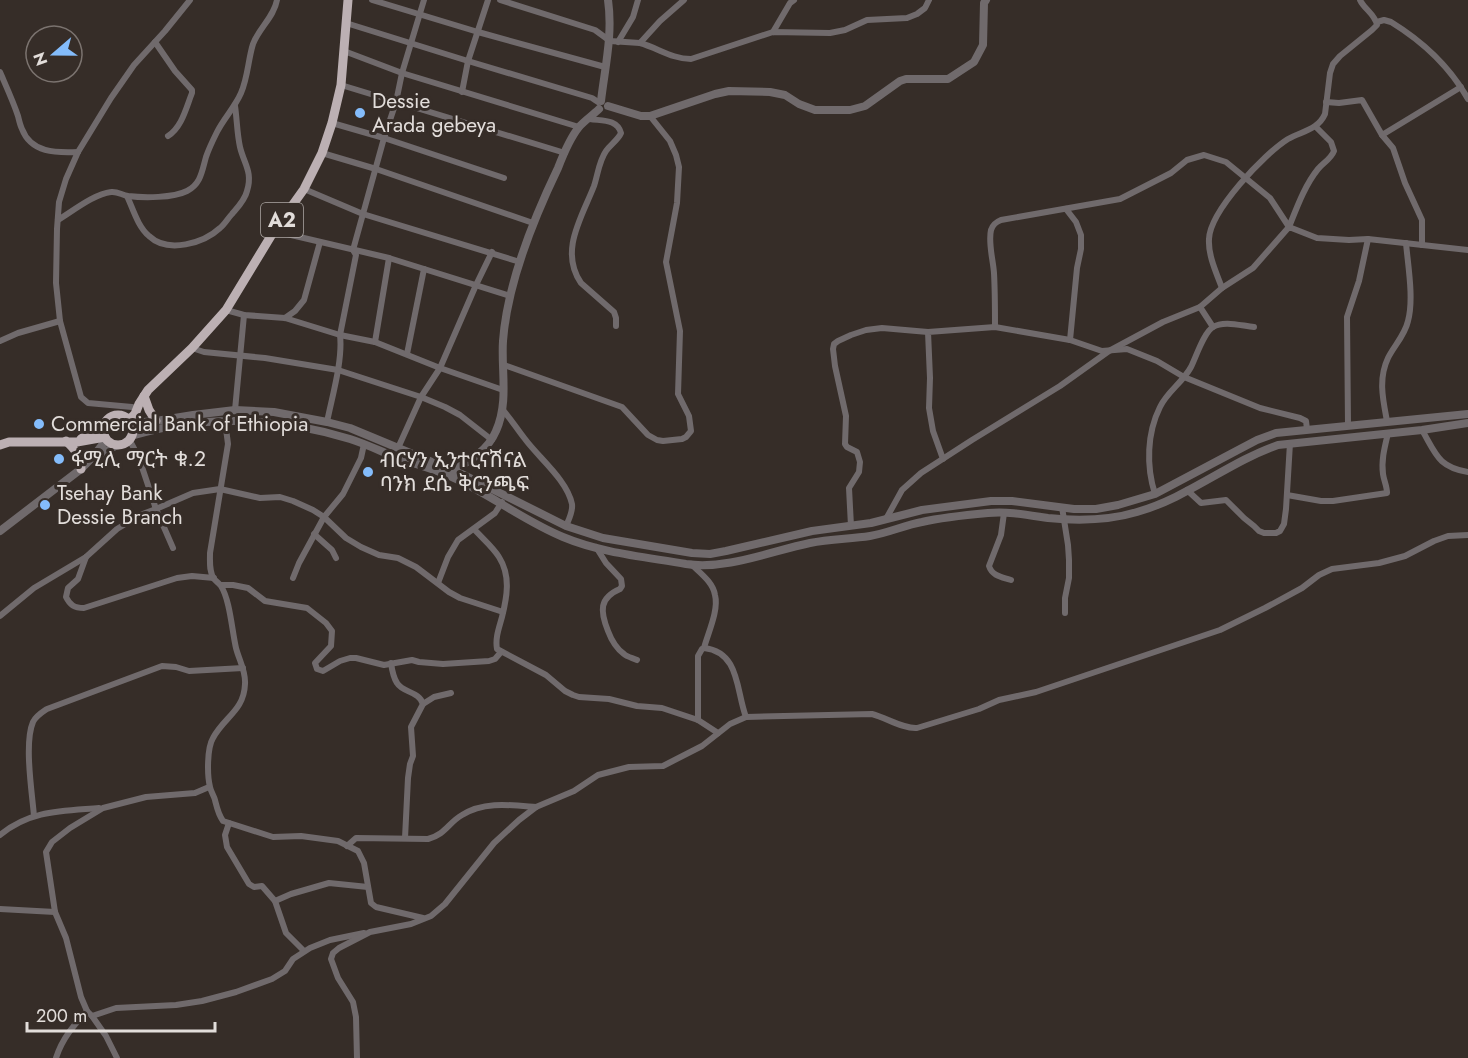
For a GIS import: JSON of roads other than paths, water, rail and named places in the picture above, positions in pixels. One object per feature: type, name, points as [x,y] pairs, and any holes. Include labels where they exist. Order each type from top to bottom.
[{"type":"highway","name":"A2","points":[[127,420],[135,414],[138,402],[226,310],[274,231],[303,189],[322,153],[341,84],[348,0]]},
{"type":"highway","points":[[138,402],[149,410],[156,421]]},
{"type":"highway","points":[[77,442],[112,416],[127,420],[132,427],[130,438],[122,444],[113,444],[106,438],[104,423]]},
{"type":"highway","points":[[3,442],[77,442],[106,438]]},
{"type":"highway","points":[[66,441],[78,454],[81,469]]},
{"type":"street","points":[[138,402],[88,403],[81,397],[60,321],[56,283],[59,202],[78,152],[116,90],[134,65],[190,0]]},
{"type":"street","points":[[58,220],[93,198],[106,193],[167,197],[179,195],[195,186],[204,170],[217,130],[235,106],[245,80],[254,43],[272,14],[276,0]]},
{"type":"street","points":[[372,0],[605,67]]},
{"type":"street","points":[[327,422],[338,370],[340,335],[356,255],[353,250],[424,0]]},
{"type":"street","points":[[462,92],[468,61],[488,0]]},
{"type":"street","points":[[500,0],[585,26],[614,41],[640,43],[680,59],[691,59],[773,32],[830,33],[845,30],[867,20],[907,18],[917,15],[925,8],[929,0]]},
{"type":"street","points":[[608,0],[614,41]]},
{"type":"street","points":[[454,470],[486,447],[497,430],[504,402],[503,342],[510,296],[520,261],[546,192],[565,153],[579,127],[590,119],[602,105],[605,67],[614,41],[633,17],[638,0]]},
{"type":"street","points":[[640,43],[684,0]]},
{"type":"street","points":[[773,32],[794,0]]},
{"type":"street","points":[[346,23],[592,98],[602,105],[641,116],[650,116],[729,91],[777,93],[815,110],[850,110],[865,106],[893,85],[906,79],[948,79],[974,62],[983,45],[986,0]]},
{"type":"street","points":[[1222,288],[1209,246],[1209,237],[1215,219],[1244,178],[1279,146],[1316,127],[1325,114],[1333,64],[1376,27],[1376,19],[1360,0]]},
{"type":"street","points":[[1377,22],[1384,20],[1391,22],[1428,48],[1461,87],[1468,99]]},
{"type":"street","points":[[155,42],[175,71],[192,90],[184,115],[174,132],[168,136]]},
{"type":"street","points":[[344,51],[402,73],[579,127]]},
{"type":"street","points":[[0,72],[22,132],[34,146],[48,152],[78,152]]},
{"type":"street","points":[[341,84],[565,153]]},
{"type":"street","points":[[1382,135],[1461,87]]},
{"type":"street","points":[[1326,102],[1362,100],[1382,135],[1393,148],[1405,183],[1422,220],[1422,245]]},
{"type":"street","points":[[128,196],[140,225],[149,236],[158,242],[175,246],[187,245],[220,229],[247,194],[249,180],[248,168],[240,148],[235,106]]},
{"type":"street","points":[[504,365],[622,407],[648,435],[657,440],[682,439],[692,431],[689,416],[678,394],[680,330],[666,262],[677,203],[680,167],[669,141],[650,116]]},
{"type":"street","points":[[590,119],[614,122],[619,125],[621,133],[606,150],[600,163],[594,185],[574,235],[571,250],[572,262],[581,283],[614,312],[616,326]]},
{"type":"street","points":[[332,123],[504,178]]},
{"type":"street","points":[[886,519],[902,490],[921,473],[1060,386],[1109,351],[1163,322],[1200,307],[1222,288],[1253,268],[1289,227],[1317,170],[1332,156],[1334,151],[1330,142],[1316,127]]},
{"type":"street","points":[[322,153],[534,223]]},
{"type":"street","points":[[995,327],[991,238],[993,225],[1001,220],[1120,199],[1171,173],[1187,160],[1204,155],[1226,162],[1270,198],[1289,227],[1317,238],[1368,239],[1468,250]]},
{"type":"street","points":[[303,189],[363,214],[520,261]]},
{"type":"street","points":[[1066,209],[1076,222],[1081,235],[1070,340]]},
{"type":"street","points":[[274,231],[389,258],[510,296]]},
{"type":"street","points":[[1348,425],[1347,317],[1359,281],[1368,239]]},
{"type":"street","points":[[285,318],[304,300],[320,242]]},
{"type":"street","points":[[1387,422],[1382,378],[1388,359],[1408,323],[1410,305],[1406,243]]},
{"type":"street","points":[[398,448],[421,397],[440,368],[492,252]]},
{"type":"street","points":[[375,342],[389,258]]},
{"type":"street","points":[[408,354],[424,269]]},
{"type":"street","points":[[1200,307],[1213,327]]},
{"type":"street","points":[[226,310],[244,315],[285,318],[340,335],[375,342],[503,390]]},
{"type":"street","points":[[235,410],[244,315]]},
{"type":"street","points":[[0,341],[18,333],[60,321]]},
{"type":"street","points":[[1155,494],[1149,455],[1150,435],[1160,406],[1190,368],[1208,332],[1213,327],[1220,324],[1254,327]]},
{"type":"street","points":[[851,526],[849,488],[859,472],[860,462],[857,452],[845,444],[846,416],[833,349],[838,340],[859,332],[882,328],[928,332],[995,327],[1070,340],[1102,351],[1127,349],[1260,408],[1300,418],[1306,421],[1307,429]]},
{"type":"street","points":[[928,332],[929,408],[933,431],[943,459]]},
{"type":"street","points":[[192,348],[204,352],[265,358],[338,370],[421,397],[460,415],[492,440]]},
{"type":"street","points":[[502,409],[512,419],[524,439],[553,471],[571,501],[572,511],[566,526]]},
{"type":"street","points":[[127,420],[156,421],[235,410],[274,412],[327,422],[350,428],[454,470],[538,524],[564,537],[596,547],[691,564],[711,565],[814,542],[873,535],[923,521],[992,512],[1063,519],[1097,520],[1120,517],[1158,504],[1261,451],[1278,445],[1468,423]]},
{"type":"street","points":[[173,548],[130,438],[172,425],[225,421],[288,424],[347,438],[453,478],[566,526],[603,538],[710,554],[812,531],[871,523],[922,510],[991,501],[1096,509],[1118,505],[1155,494],[1257,440],[1276,434],[1468,414]]},
{"type":"street","points":[[225,421],[228,444],[210,553],[210,568],[214,578],[221,585],[246,680],[244,693],[237,709],[212,739],[208,755],[209,787],[215,799],[218,814],[223,821],[273,837],[302,836],[338,841],[358,850],[364,863],[371,903],[376,907],[423,918]]},
{"type":"street","points":[[1422,430],[1441,462],[1454,470],[1468,472]]},
{"type":"street","points":[[1287,495],[1333,501],[1386,494],[1387,487],[1383,474],[1384,449],[1388,433]]},
{"type":"street","points":[[0,531],[81,469],[106,438]]},
{"type":"street","points":[[1187,490],[1201,503],[1226,500],[1259,531],[1276,533],[1284,524],[1290,443]]},
{"type":"street","points":[[293,578],[298,563],[324,517],[343,494],[361,458],[364,444]]},
{"type":"street","points":[[92,458],[117,445]]},
{"type":"street","points":[[0,616],[34,588],[86,557],[117,529],[140,515],[193,493],[220,489],[260,498],[280,497],[294,501],[324,517],[346,538],[379,555],[398,558],[416,567],[460,598],[503,612]]},
{"type":"street","points":[[438,583],[458,540],[495,513],[503,500]]},
{"type":"street","points":[[1062,507],[1069,560],[1065,613]]},
{"type":"street","points":[[1004,513],[1001,535],[989,566],[994,574],[1011,580]]},
{"type":"street","points":[[538,524],[542,515]]},
{"type":"street","points":[[474,529],[498,555],[507,580],[503,612],[496,639],[497,650],[546,675],[573,695],[662,708],[698,720],[718,733]]},
{"type":"street","points":[[314,534],[332,550],[336,558]]},
{"type":"street","points":[[56,1058],[60,1045],[69,1031],[90,1014],[116,1008],[177,1005],[236,992],[272,979],[285,971],[293,959],[304,951],[330,940],[411,924],[431,916],[445,904],[494,843],[536,807],[574,791],[598,775],[629,767],[663,766],[702,746],[730,724],[746,717],[872,714],[909,729],[917,728],[979,709],[999,700],[1036,692],[1220,630],[1265,609],[1332,569],[1378,563],[1405,556],[1448,536],[1468,535]]},
{"type":"street","points":[[779,538],[782,550]]},
{"type":"street","points":[[596,547],[622,583],[620,589],[612,592],[606,599],[602,617],[612,640],[623,654],[637,660]]},
{"type":"street","points":[[86,557],[78,579],[68,588],[66,597],[70,605],[77,608],[84,608],[177,578],[192,576],[214,578]]},
{"type":"street","points":[[691,564],[707,580],[715,595],[713,618],[704,648],[699,653],[698,720]]},
{"type":"street","points":[[221,585],[248,588],[265,601],[307,608],[326,623],[332,631],[333,640],[332,646],[315,663],[317,669],[320,670],[350,658],[384,665],[412,660],[443,664],[495,659],[501,652]]},
{"type":"street","points":[[704,648],[723,654],[732,666],[746,717]]},
{"type":"street","points":[[391,663],[398,685],[417,695],[423,704]]},
{"type":"street","points":[[34,816],[28,743],[32,725],[38,715],[46,709],[162,666],[189,671],[243,668]]},
{"type":"street","points":[[405,838],[408,778],[413,756],[411,727],[423,704],[435,697],[451,693]]},
{"type":"street","points":[[0,835],[7,829],[44,813],[103,808],[146,797],[195,793],[209,787]]},
{"type":"street","points":[[347,846],[356,838],[434,838],[461,815],[480,807],[501,804],[536,807]]},
{"type":"street","points":[[103,808],[70,828],[52,842],[46,852],[55,912],[66,938],[81,996],[117,1058]]},
{"type":"street","points":[[229,823],[225,835],[227,847],[249,884],[254,887],[262,886],[275,901],[286,933],[304,951]]},
{"type":"street","points":[[275,901],[329,883],[368,887]]},
{"type":"street","points":[[0,909],[55,912]]},
{"type":"street","points":[[357,1058],[356,1017],[353,1002],[338,978],[331,959],[333,953],[339,948],[370,932]]},
{"type":"place","name":"Dessie Arada gebeya","points":[[360,113]]},
{"type":"place","name":"Commercial Bank of Ethiopia","points":[[39,424]]},
{"type":"place","name":"ፋሚሊ ማርት ቁ.2","points":[[59,459]]},
{"type":"place","name":"ብርሃን ኢንተርናሽናል ባንክ ደሴ ቅርንጫፍ","points":[[368,472]]},
{"type":"place","name":"Tsehay Bank Dessie Branch","points":[[45,505]]}]
